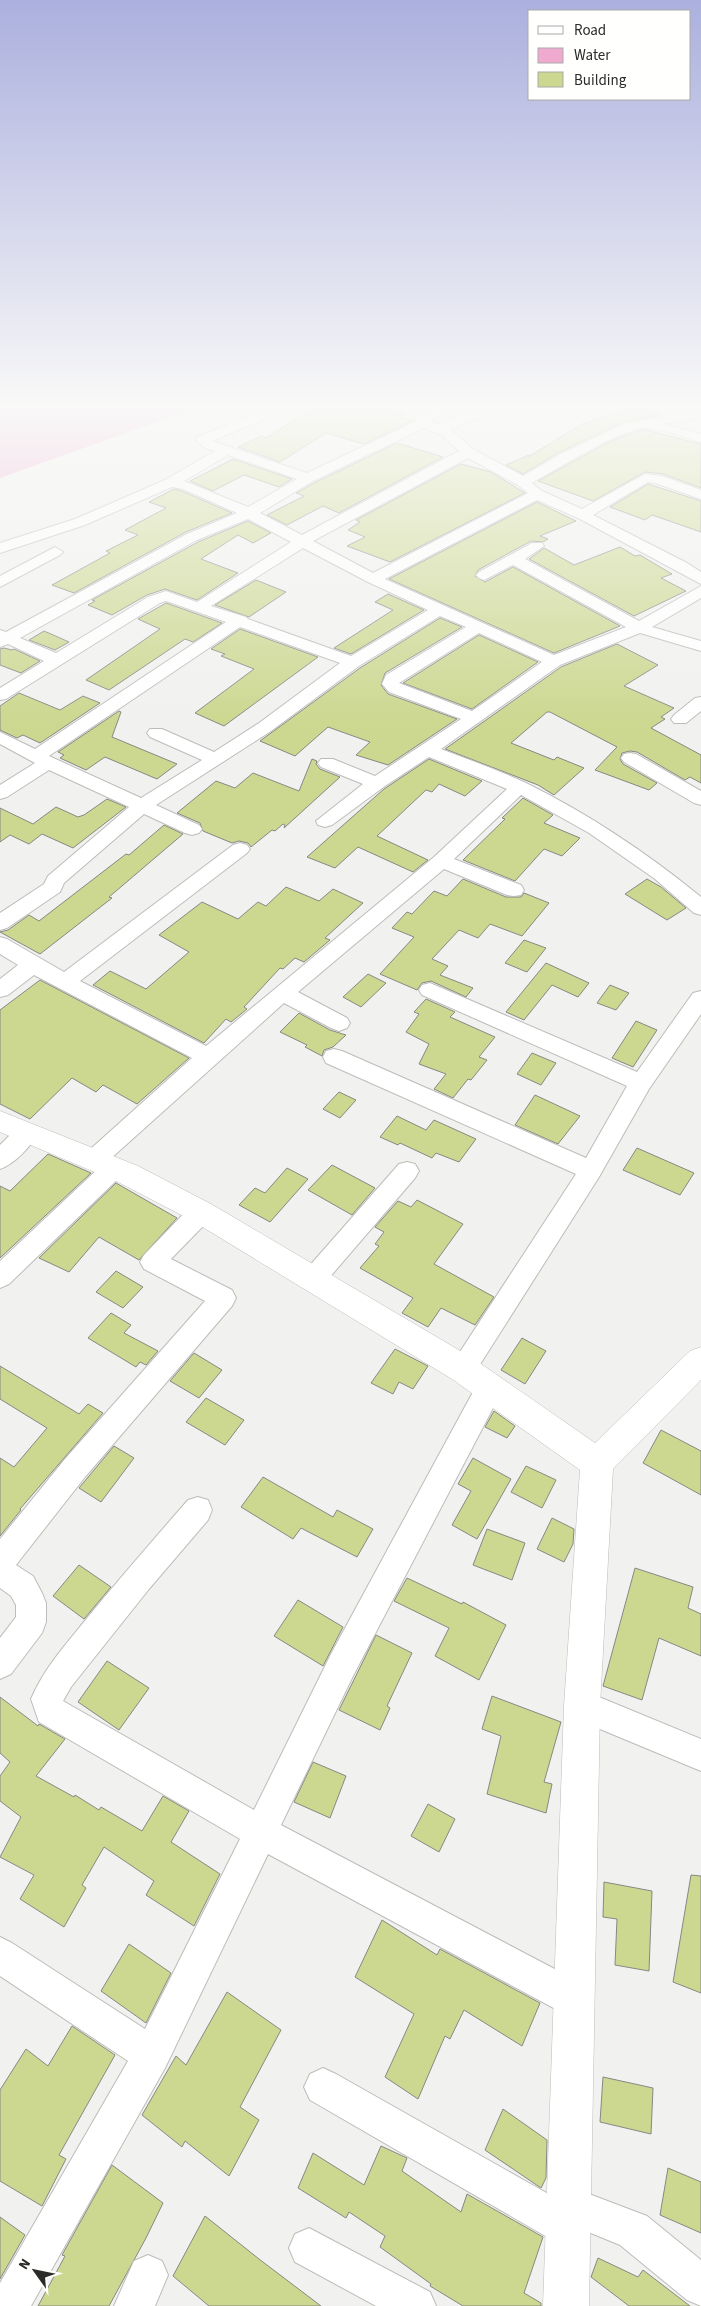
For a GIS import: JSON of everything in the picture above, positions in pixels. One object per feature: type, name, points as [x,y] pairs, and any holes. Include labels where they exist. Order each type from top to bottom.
[{"type":"street","points":[[0,548],[80,522],[105,512]]},
{"type":"street","points":[[246,512],[374,579],[554,662]]},
{"type":"street","points":[[199,606],[302,542],[356,512]]},
{"type":"street","points":[[374,579],[504,512]]},
{"type":"street","points":[[576,512],[620,536],[688,562],[701,579]]},
{"type":"street","points":[[583,515],[589,512]]},
{"type":"street","points":[[2,638],[192,537],[249,513]]},
{"type":"street","points":[[484,575],[537,546]]},
{"type":"street","points":[[0,582],[55,552]]},
{"type":"street","points":[[513,559],[582,595],[639,628],[701,646]]},
{"type":"street","points":[[325,821],[378,782],[428,750],[554,662],[639,628],[701,590]]},
{"type":"street","points":[[0,695],[158,598],[169,596],[353,662]]},
{"type":"street","points":[[0,923],[54,887],[55,880],[142,806],[265,727],[353,662],[440,609]]},
{"type":"street","points":[[0,793],[42,760],[240,620]]},
{"type":"street","points":[[474,718],[395,688],[390,684],[392,679],[477,626]]},
{"type":"street","points":[[2,638],[57,660]]},
{"type":"street","points":[[680,719],[701,702]]},
{"type":"street","points":[[156,733],[215,759]]},
{"type":"street","points":[[0,737],[42,760],[192,830]]},
{"type":"street","points":[[428,750],[518,787],[610,839],[662,875],[701,908]]},
{"type":"street","points":[[630,758],[701,799]]},
{"type":"street","points":[[327,762],[378,782]]},
{"type":"street","points":[[0,1277],[104,1164],[208,1057],[440,861],[518,787]]},
{"type":"street","points":[[66,981],[240,849]]},
{"type":"street","points":[[440,861],[514,890]]},
{"type":"street","points":[[0,944],[33,965],[208,1057]]},
{"type":"street","points":[[0,990],[33,965]]},
{"type":"street","points":[[430,990],[641,1084]]},
{"type":"street","points":[[282,993],[340,1023]]},
{"type":"street","points":[[9,2306],[152,2055],[342,1665],[477,1378],[590,1170],[641,1084],[701,998]]},
{"type":"street","points":[[334,1057],[590,1170]]},
{"type":"street","points":[[0,1121],[104,1164],[201,1212],[314,1278],[477,1378],[597,1463]]},
{"type":"street","points":[[0,1160],[27,1132]]},
{"type":"street","points":[[314,1278],[407,1171]]},
{"type":"street","points":[[0,1562],[75,1468],[223,1298],[153,1262],[201,1212]]},
{"type":"street","points":[[566,2306],[582,1706],[597,1463],[701,1360]]},
{"type":"street","points":[[198,1510],[138,1579],[60,1676],[47,1699],[50,1711],[260,1832],[574,1999]]},
{"type":"street","points":[[0,1571],[22,1586],[31,1603],[31,1622],[0,1663]]},
{"type":"street","points":[[582,1706],[701,1755]]},
{"type":"street","points":[[0,1955],[152,2055]]},
{"type":"street","points":[[322,2087],[568,2216],[632,2230],[701,2286]]},
{"type":"street","points":[[309,2248],[416,2306]]},
{"type":"building","points":[[159,512],[232,513],[186,532],[74,593],[52,585],[110,553],[106,551],[138,535],[125,530]]},
{"type":"building","points":[[274,512],[312,512],[287,525],[267,515]]},
{"type":"building","points":[[372,512],[489,512],[390,562],[347,546],[365,537],[348,530],[360,522],[356,520]]},
{"type":"building","points":[[519,512],[557,512],[576,521],[540,536],[548,539],[543,542],[531,541],[478,570],[475,576],[485,582],[513,567],[620,626],[554,653],[389,579]]},
{"type":"building","points":[[622,512],[701,512],[701,532],[652,515],[645,520]]},
{"type":"building","points":[[248,521],[271,533],[253,543],[238,535],[201,559],[238,573],[197,600],[165,589],[147,595],[112,615],[88,605],[95,601],[92,600],[198,542]]},
{"type":"building","points":[[620,547],[635,556],[640,555],[672,574],[661,578],[686,591],[634,616],[529,559],[544,548],[574,565]]},
{"type":"building","points":[[256,580],[286,592],[249,617],[215,605]]},
{"type":"building","points":[[388,594],[424,610],[351,654],[334,648],[393,610],[375,602]]},
{"type":"building","points":[[166,603],[222,623],[193,642],[185,639],[109,690],[86,680],[160,629],[138,619]]},
{"type":"building","points":[[440,618],[462,627],[385,673],[381,685],[388,694],[457,719],[388,765],[356,755],[370,742],[328,727],[295,756],[260,741],[360,668]]},
{"type":"building","points":[[240,629],[318,657],[224,726],[195,713],[254,669],[221,656],[225,654],[211,649]]},
{"type":"building","points":[[44,631],[69,642],[55,650],[29,640]]},
{"type":"building","points":[[479,635],[538,662],[472,709],[403,683]]},
{"type":"building","points":[[617,644],[658,665],[624,686],[674,708],[661,717],[665,719],[651,728],[701,755],[701,783],[690,777],[685,780],[637,752],[630,751],[622,753],[620,759],[623,764],[657,783],[649,790],[595,770],[617,747],[550,712],[547,712],[511,743],[554,760],[557,757],[584,768],[554,795],[538,785],[445,749],[561,667]]},
{"type":"building","points":[[0,649],[14,649],[40,661],[21,673],[0,665]]},
{"type":"building","points":[[19,693],[60,710],[83,696],[100,703],[40,743],[23,735],[17,738],[0,730],[0,706]]},
{"type":"building","points":[[119,711],[121,712],[112,737],[177,764],[157,779],[105,757],[86,770],[60,758],[64,755],[58,752]]},
{"type":"building","points":[[312,759],[317,761],[316,764],[320,769],[340,777],[284,828],[285,825],[283,824],[275,831],[272,830],[251,847],[248,843],[239,841],[232,843],[203,831],[200,823],[177,813],[216,781],[235,788],[253,773],[299,791]]},
{"type":"building","points":[[429,759],[482,781],[465,796],[439,784],[432,792],[426,790],[377,836],[428,860],[413,872],[358,847],[335,868],[307,857],[384,789]]},
{"type":"building","points":[[523,798],[553,815],[544,823],[580,838],[562,856],[544,849],[515,881],[463,860],[505,819],[502,818]]},
{"type":"building","points":[[107,799],[126,807],[73,848],[42,834],[29,844],[10,835],[0,842],[0,808],[33,824],[56,807],[78,817]]},
{"type":"building","points":[[164,825],[183,834],[109,897],[112,898],[40,954],[0,932],[8,930],[29,915],[39,921],[126,854],[129,855]]},
{"type":"building","points":[[463,879],[506,897],[521,897],[524,893],[549,903],[522,936],[490,924],[478,938],[459,930],[432,959],[448,966],[440,975],[473,988],[466,997],[431,981],[422,983],[417,990],[380,974],[414,937],[392,928],[407,912],[412,914],[434,891],[447,896]]},
{"type":"building","points":[[647,879],[661,887],[686,908],[667,920],[625,894]]},
{"type":"building","points":[[286,887],[319,901],[333,889],[363,903],[325,938],[330,940],[304,962],[295,958],[283,969],[280,968],[244,1007],[247,1009],[231,1022],[226,1019],[204,1043],[93,985],[110,971],[146,989],[189,952],[159,935],[202,902],[238,919],[258,902],[266,906]]},
{"type":"building","points":[[524,940],[546,948],[527,972],[505,963]]},
{"type":"building","points":[[546,963],[589,983],[578,997],[552,985],[524,1020],[506,1012]]},
{"type":"building","points":[[368,974],[386,983],[361,1007],[343,997]]},
{"type":"building","points":[[40,980],[189,1058],[137,1104],[103,1085],[96,1092],[72,1078],[30,1119],[0,1104],[0,1010]]},
{"type":"building","points":[[610,985],[629,993],[616,1010],[597,1003]]},
{"type":"building","points":[[426,999],[455,1012],[450,1017],[495,1037],[479,1057],[487,1060],[453,1098],[434,1089],[446,1074],[419,1064],[429,1044],[406,1032],[419,1014],[414,1012]]},
{"type":"building","points":[[299,1013],[330,1030],[346,1035],[333,1047],[324,1050],[322,1056],[305,1047],[307,1045],[280,1032]]},
{"type":"building","points":[[636,1021],[657,1030],[633,1067],[612,1058]]},
{"type":"building","points":[[532,1053],[556,1063],[541,1085],[517,1074]]},
{"type":"building","points":[[339,1092],[356,1100],[340,1118],[323,1109]]},
{"type":"building","points":[[535,1095],[580,1116],[558,1144],[515,1125]]},
{"type":"building","points":[[397,1116],[426,1130],[434,1120],[476,1139],[459,1162],[436,1153],[432,1158],[400,1143],[398,1145],[380,1137]]},
{"type":"building","points":[[637,1148],[694,1173],[680,1195],[623,1170]]},
{"type":"building","points":[[48,1154],[91,1173],[0,1258],[0,1186],[10,1191]]},
{"type":"building","points":[[332,1165],[375,1188],[352,1215],[308,1190]]},
{"type":"building","points":[[287,1168],[308,1179],[270,1222],[239,1205],[255,1188],[265,1193]]},
{"type":"building","points":[[116,1183],[177,1218],[139,1260],[99,1237],[69,1272],[39,1258]]},
{"type":"building","points":[[417,1200],[463,1224],[434,1264],[494,1297],[475,1325],[441,1308],[428,1327],[402,1313],[413,1298],[360,1268],[379,1246],[375,1244],[384,1232],[375,1227],[398,1201],[411,1207]]},
{"type":"building","points":[[116,1271],[143,1287],[123,1308],[96,1292]]},
{"type":"building","points":[[111,1313],[131,1325],[124,1333],[158,1351],[146,1365],[140,1362],[136,1367],[88,1338]]},
{"type":"building","points":[[522,1338],[546,1351],[525,1384],[501,1370]]},
{"type":"building","points":[[395,1349],[428,1366],[413,1389],[399,1382],[393,1394],[371,1383]]},
{"type":"building","points":[[194,1353],[222,1370],[199,1398],[170,1381]]},
{"type":"building","points":[[0,1366],[79,1414],[88,1404],[103,1413],[20,1509],[0,1536],[0,1458],[14,1467],[47,1428],[0,1399]]},
{"type":"building","points":[[206,1398],[244,1420],[225,1445],[186,1422]]},
{"type":"building","points":[[494,1411],[515,1426],[507,1438],[485,1427]]},
{"type":"building","points":[[661,1430],[701,1451],[701,1495],[643,1463]]},
{"type":"building","points":[[114,1446],[134,1458],[101,1502],[79,1488]]},
{"type":"building","points":[[473,1458],[511,1479],[477,1539],[452,1525],[471,1491],[458,1484]]},
{"type":"building","points":[[526,1466],[556,1480],[542,1508],[511,1492]]},
{"type":"building","points":[[263,1477],[333,1517],[337,1510],[373,1529],[357,1557],[301,1528],[293,1539],[241,1507]]},
{"type":"building","points":[[552,1518],[574,1529],[573,1544],[564,1562],[537,1549]]},
{"type":"building","points":[[487,1529],[525,1543],[512,1580],[473,1565]]},
{"type":"building","points":[[79,1565],[111,1587],[84,1619],[53,1596]]},
{"type":"building","points":[[635,1568],[693,1587],[688,1608],[701,1614],[701,1656],[659,1638],[642,1700],[603,1686]]},
{"type":"building","points":[[407,1578],[462,1604],[463,1602],[506,1625],[479,1680],[435,1656],[449,1628],[394,1601]]},
{"type":"building","points":[[298,1600],[343,1627],[323,1666],[274,1636]]},
{"type":"building","points":[[376,1635],[412,1653],[387,1706],[390,1708],[380,1730],[339,1710]]},
{"type":"building","points":[[107,1661],[149,1688],[119,1730],[78,1702]]},
{"type":"building","points":[[492,1696],[561,1722],[544,1782],[552,1784],[546,1813],[487,1794],[501,1736],[482,1729]]},
{"type":"building","points":[[0,1697],[38,1726],[39,1724],[65,1739],[36,1776],[74,1797],[75,1795],[99,1810],[101,1807],[142,1831],[163,1796],[189,1811],[171,1842],[220,1874],[194,1926],[146,1895],[154,1881],[104,1847],[82,1885],[86,1888],[64,1927],[20,1899],[34,1875],[0,1857],[21,1817],[0,1801],[0,1776],[10,1762],[0,1753]]},
{"type":"building","points":[[313,1762],[346,1776],[330,1818],[294,1802]]},
{"type":"building","points":[[428,1804],[455,1819],[439,1852],[411,1836]]},
{"type":"building","points":[[691,1875],[701,1876],[701,1993],[673,1982]]},
{"type":"building","points":[[604,1882],[652,1891],[649,1971],[615,1965],[617,1919],[603,1917]]},
{"type":"building","points":[[382,1920],[437,1955],[440,1949],[540,2003],[522,2046],[464,2010],[450,2039],[445,2036],[418,2099],[385,2077],[414,2014],[355,1977]]},
{"type":"building","points":[[129,1944],[171,1973],[146,2023],[101,1991]]},
{"type":"building","points":[[227,1992],[281,2030],[240,2107],[259,2120],[229,2176],[185,2141],[182,2147],[142,2115],[176,2056],[186,2065]]},
{"type":"building","points":[[72,2026],[115,2055],[59,2155],[66,2159],[42,2206],[0,2181],[0,2090],[26,2049],[48,2066]]},
{"type":"building","points":[[603,2077],[653,2088],[651,2134],[600,2122]]},
{"type":"building","points":[[503,2109],[547,2140],[546,2178],[541,2188],[485,2150]]},
{"type":"building","points":[[381,2146],[407,2158],[402,2171],[461,2212],[467,2194],[543,2237],[524,2293],[541,2303],[541,2306],[463,2306],[430,2286],[431,2284],[380,2247],[385,2236],[349,2212],[346,2218],[298,2188],[313,2153],[364,2185]]},
{"type":"building","points":[[112,2165],[163,2203],[146,2238],[109,2306],[38,2306],[65,2256],[62,2255]]},
{"type":"building","points":[[668,2168],[701,2182],[701,2233],[660,2215]]},
{"type":"building","points":[[205,2216],[321,2306],[209,2306],[173,2276]]},
{"type":"building","points":[[0,2217],[25,2235],[0,2279]]},
{"type":"building","points":[[598,2258],[638,2277],[643,2270],[690,2306],[629,2306],[591,2277]]}]
